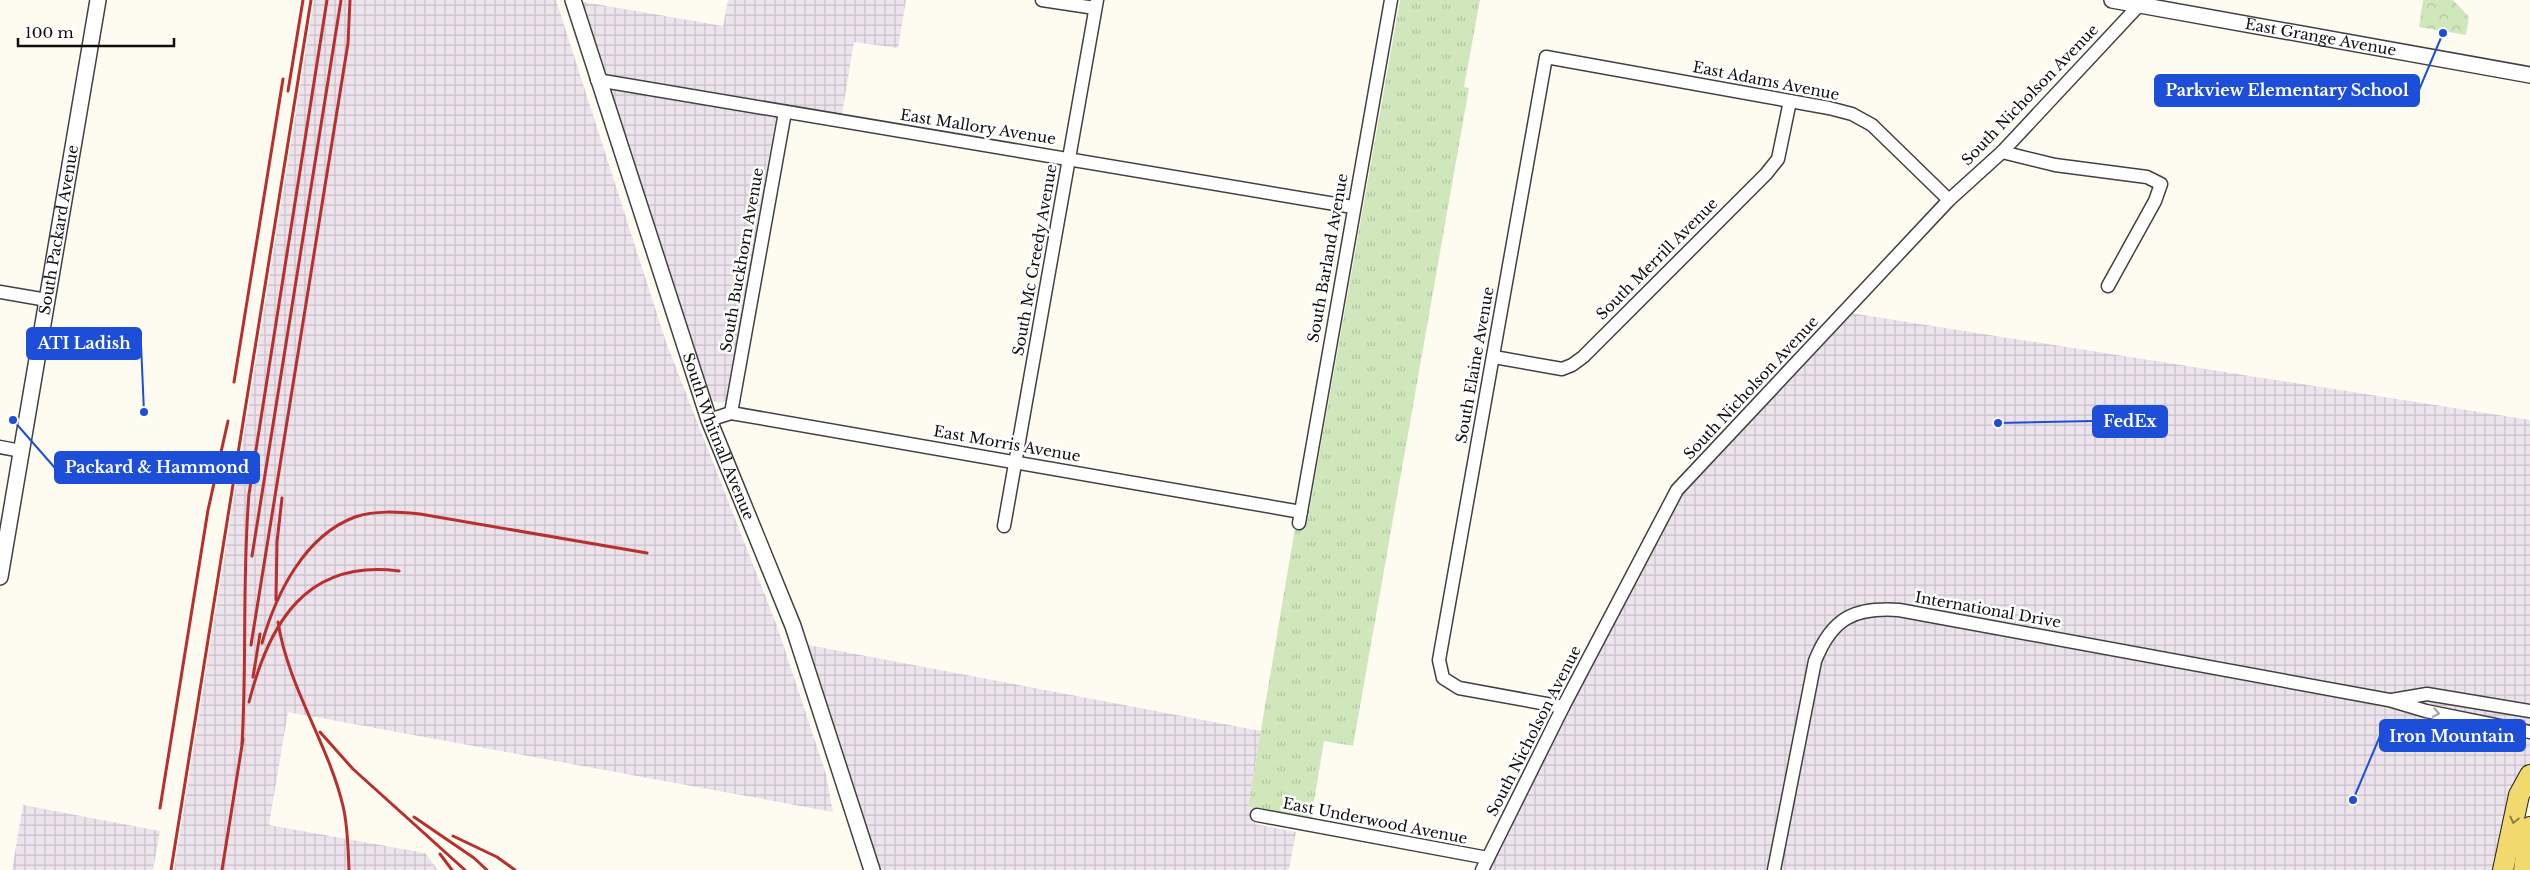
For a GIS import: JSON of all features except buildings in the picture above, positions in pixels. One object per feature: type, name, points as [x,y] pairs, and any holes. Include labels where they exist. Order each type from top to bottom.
[{"type":"main road","points":[[2503,870],[2519,795],[2530,775]]},
{"type":"main road","points":[[2524,870],[2530,827]]},
{"type":"street","name":"South Packard Avenue","points":[[0,577],[98,0]]},
{"type":"street","name":"South Whitnall Avenue","points":[[573,0],[597,80],[709,420],[793,626],[872,870]]},
{"type":"street","points":[[1042,0],[1096,4]]},
{"type":"street","name":"South Barland Avenue","points":[[1300,517],[1353,207],[1391,0]]},
{"type":"street","name":"East Grange Avenue","points":[[2112,0],[2141,3],[2530,74]]},
{"type":"street","name":"South Nicholson Avenue","points":[[1482,870],[1563,708],[1677,490],[1949,200],[2002,152],[2141,3]]},
{"type":"street","name":"South Mc Creedy Avenue","points":[[1004,526],[1096,4]]},
{"type":"street","name":"East Adams Avenue","points":[[1546,57],[1852,114],[1872,126],[1949,200]]},
{"type":"street","name":"South Elaine Avenue","points":[[1546,57],[1439,660],[1443,678],[1459,688],[1563,708]]},
{"type":"street","name":"East Mallory Avenue","points":[[597,80],[1353,207]]},
{"type":"street","name":"South Merrill Avenue","points":[[1494,357],[1562,369],[1572,365],[1582,357],[1766,174],[1778,159],[1790,101]]},
{"type":"street","name":"South Buckhorn Avenue","points":[[731,413],[785,112]]},
{"type":"street","points":[[2002,152],[2055,164],[2147,177],[2161,184],[2155,201],[2108,286]]},
{"type":"street","points":[[0,292],[47,300]]},
{"type":"street","name":"East Morris Avenue","points":[[709,420],[731,413],[1016,461],[1300,517]]},
{"type":"street","points":[[0,447],[21,451]]},
{"type":"street","name":"International Drive","points":[[1774,870],[1815,661],[1823,641],[1840,621],[1860,611],[1899,610],[2389,700],[2426,711],[2530,732]]},
{"type":"street","name":"International Drive","points":[[2389,700],[2427,694],[2530,711]]},
{"type":"street","name":"East Underwood Avenue","points":[[1257,815],[1488,858]]},
{"type":"shaded area","points":[[314,0],[556,0],[666,342],[777,626],[826,774],[833,812],[288,712],[269,825],[425,853],[438,870],[174,870]]},
{"type":"shaded area","points":[[728,0],[906,0],[898,48],[854,42],[842,114],[778,104],[728,396],[726,401],[719,403],[710,400],[707,394],[578,1],[723,26]]},
{"type":"shaded area","points":[[1844,312],[2530,420],[2530,775],[2503,870],[1482,870],[1677,490]]},
{"type":"shaded area","points":[[808,645],[1261,731],[1248,807],[1258,809],[1255,824],[1296,832],[1289,870],[880,870]]},
{"type":"shaded area","points":[[23,805],[160,831],[153,870],[12,870]]},
{"type":"green space","points":[[1400,0],[1480,0],[1464,87],[1469,88],[1353,746],[1324,741],[1311,819],[1248,807],[1296,522],[1307,523]]},
{"type":"green space","points":[[2423,0],[2453,0],[2469,17],[2466,35],[2419,27]]},
{"type":"railway","points":[[288,91],[303,0]]},
{"type":"railway","points":[[171,870],[311,0]]},
{"type":"railway","points":[[242,744],[249,494],[327,0]]},
{"type":"railway","points":[[252,556],[341,0]]},
{"type":"railway","points":[[251,645],[348,43],[350,0]]},
{"type":"railway","points":[[234,382],[283,79]]},
{"type":"railway","points":[[160,808],[208,510],[228,421]]},
{"type":"railway","points":[[276,600],[277,542],[282,498]]},
{"type":"railway","points":[[262,643],[275,605],[284,587],[307,552],[337,526],[355,517],[371,513],[420,514],[647,553]]},
{"type":"railway","points":[[249,702],[257,673],[268,647],[281,623],[297,602],[316,586],[339,575],[367,570],[399,571]]},
{"type":"railway","points":[[278,622],[290,669],[328,760],[343,806],[347,830],[349,870]]},
{"type":"railway","points":[[253,677],[260,634]]},
{"type":"railway","points":[[320,732],[353,769],[465,870]]},
{"type":"railway","points":[[222,870],[243,739]]},
{"type":"railway","points":[[414,817],[474,858],[487,870]]},
{"type":"railway","points":[[453,836],[497,857],[515,870]]},
{"type":"railway","points":[[440,854],[452,870]]},
{"type":"place","name":"Parkview Elementary School","points":[[2443,33]]},
{"type":"place","name":"ATI Ladish","points":[[144,412]]},
{"type":"place","name":"Packard & Hammond","points":[[13,420]]},
{"type":"place","name":"FedEx","points":[[1998,423]]},
{"type":"place","name":"Iron Mountain","points":[[2353,800]]}]
